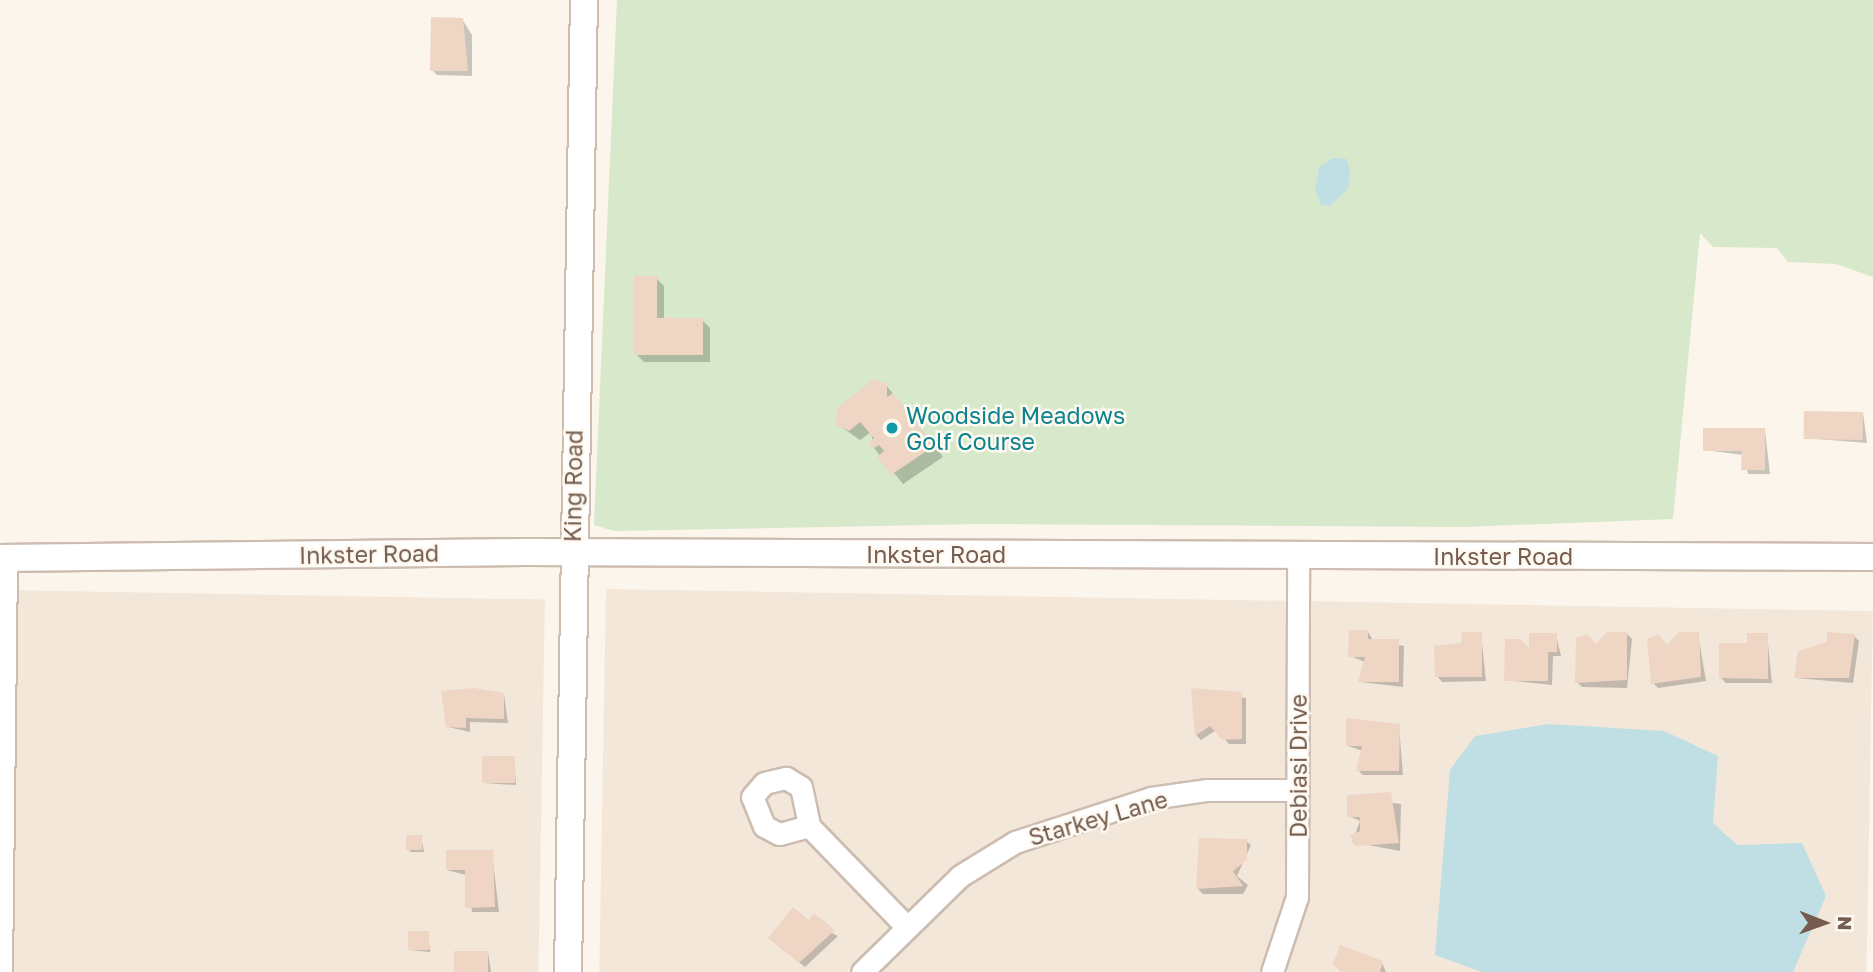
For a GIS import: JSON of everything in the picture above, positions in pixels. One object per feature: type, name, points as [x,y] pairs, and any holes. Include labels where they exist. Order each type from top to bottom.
[{"type":"street","name":"King Road","points":[[568,972],[571,553],[584,0]]},
{"type":"street","name":"Inkster Road","points":[[3,558],[571,553],[1873,558]]},
{"type":"street","name":"Debiasi Drive","points":[[1272,972],[1297,897],[1298,556]]},
{"type":"street","points":[[1,972],[3,558]]},
{"type":"street","name":"Starkey Lane","points":[[862,972],[905,925],[961,876],[1015,842],[1085,816],[1207,790],[1298,790]]},
{"type":"street","points":[[809,826],[905,925]]},
{"type":"shaded area","points":[[606,589],[1873,611],[1867,972],[599,972]]},
{"type":"shaded area","points":[[0,590],[545,600],[538,972],[0,972]]},
{"type":"green space","name":"Woodside Meadows Golf Course","points":[[617,0],[1873,0],[1873,277],[1836,264],[1788,262],[1777,248],[1713,247],[1700,233],[1673,519],[1463,527],[980,524],[614,531],[594,525]]},
{"type":"water","points":[[1333,158],[1347,159],[1350,171],[1348,189],[1330,206],[1321,205],[1315,189],[1319,167]]},
{"type":"water","points":[[1549,724],[1664,731],[1718,756],[1713,823],[1737,845],[1802,843],[1826,896],[1793,972],[1482,972],[1435,955],[1450,770],[1475,736]]},
{"type":"building","points":[[431,17],[463,18],[468,71],[430,71]]},
{"type":"building","points":[[634,276],[657,276],[657,318],[703,318],[703,355],[634,355]]},
{"type":"building","name":"Woodside Meadows Golf Course","points":[[874,379],[887,384],[887,397],[893,393],[934,446],[891,475],[877,457],[884,451],[879,445],[873,449],[868,443],[874,438],[860,422],[849,431],[836,425],[837,408]]},
{"type":"building","points":[[1804,411],[1863,412],[1863,440],[1804,439]]},
{"type":"building","points":[[1703,428],[1765,428],[1765,470],[1741,470],[1742,451],[1703,451]]},
{"type":"building","points":[[1349,630],[1368,630],[1368,639],[1399,639],[1399,682],[1358,682],[1365,657],[1348,657]]},
{"type":"building","points":[[1462,632],[1482,632],[1482,677],[1435,677],[1434,646],[1461,643]]},
{"type":"building","points":[[1607,632],[1627,632],[1627,680],[1575,683],[1576,638],[1587,634],[1596,644]]},
{"type":"building","points":[[1679,632],[1699,632],[1701,677],[1651,684],[1647,639],[1658,634],[1667,645]]},
{"type":"building","points":[[1827,632],[1855,634],[1849,678],[1794,678],[1798,651],[1827,642]]},
{"type":"building","points":[[1529,633],[1557,633],[1557,652],[1548,652],[1548,681],[1504,681],[1505,639],[1520,639],[1529,648]]},
{"type":"building","points":[[1747,633],[1768,633],[1768,679],[1719,678],[1719,643],[1747,643]]},
{"type":"building","points":[[474,688],[504,693],[504,719],[466,718],[466,728],[446,727],[441,691]]},
{"type":"building","points":[[1191,688],[1242,692],[1242,739],[1222,740],[1210,726],[1195,736]]},
{"type":"building","points":[[1346,718],[1400,724],[1399,771],[1356,771],[1362,746],[1346,746]]},
{"type":"building","points":[[482,756],[515,756],[515,783],[482,783]]},
{"type":"building","points":[[1391,792],[1399,843],[1355,846],[1350,835],[1360,831],[1360,817],[1347,817],[1347,795]]},
{"type":"building","points":[[406,835],[422,835],[422,850],[406,850]]},
{"type":"building","points":[[1199,838],[1247,839],[1247,860],[1233,871],[1243,886],[1196,889]]},
{"type":"building","points":[[446,850],[493,850],[495,907],[465,908],[465,870],[446,870]]},
{"type":"building","points":[[793,907],[809,920],[814,913],[835,930],[799,963],[768,938]]},
{"type":"building","points":[[408,931],[429,931],[429,950],[408,950]]},
{"type":"building","points":[[1340,945],[1383,961],[1380,972],[1341,972],[1333,964]]},
{"type":"building","points":[[454,951],[488,951],[488,972],[454,972]]},
{"type":"place","name":"Woodside Meadows Golf Course","points":[[892,428]]}]
